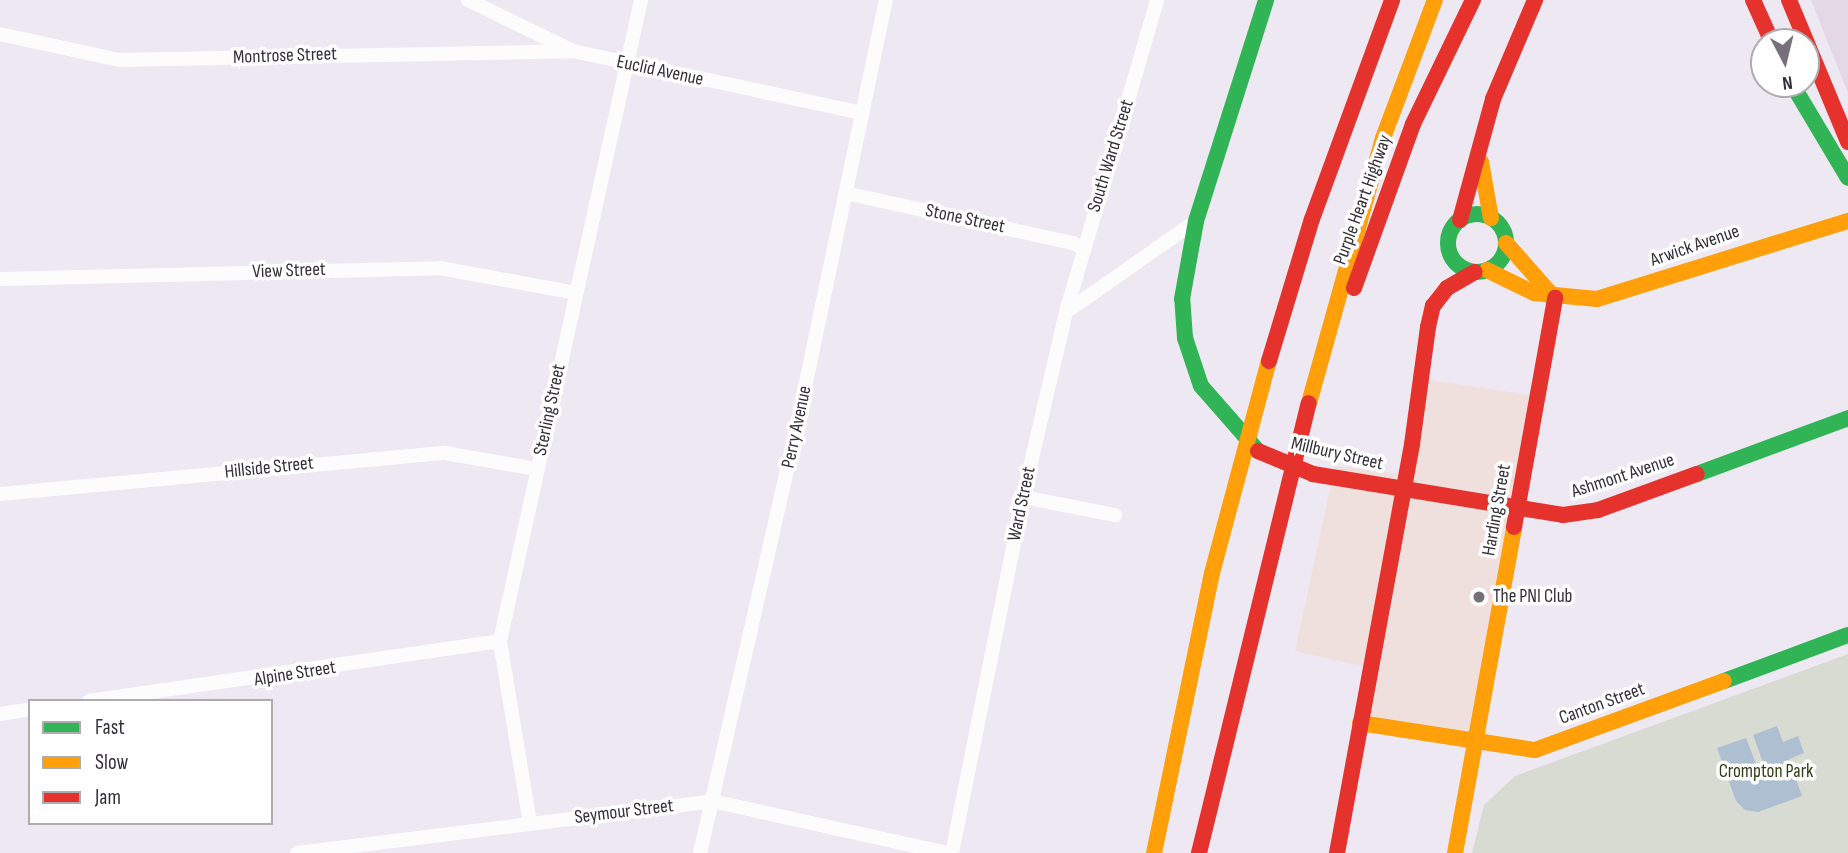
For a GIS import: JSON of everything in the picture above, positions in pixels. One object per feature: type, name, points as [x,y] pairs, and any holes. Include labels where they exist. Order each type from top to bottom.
[{"type":"main road","name":"Millbury Street","points":[[1266,0],[1196,221],[1184,280],[1183,320],[1195,370],[1220,413],[1251,446],[1287,466],[1402,490],[1337,853]]},
{"type":"main road","points":[[1153,853],[1193,657],[1256,403],[1386,0]]},
{"type":"main road","points":[[1364,69],[1392,0]]},
{"type":"main road","points":[[1199,853],[1355,226],[1435,0]]},
{"type":"main road","name":"Purple Heart Highway","points":[[1306,421],[1413,124],[1473,0]]},
{"type":"main road","points":[[1481,271],[1460,267],[1450,254],[1450,234],[1460,220],[1493,99],[1535,0]]},
{"type":"main road","points":[[1753,0],[1766,28]]},
{"type":"main road","points":[[1789,0],[1848,142]]},
{"type":"main road","points":[[1801,98],[1848,178]]},
{"type":"main road","points":[[1480,149],[1491,218]]},
{"type":"main road","points":[[1460,220],[1477,214],[1491,218],[1503,230],[1506,243],[1555,298]]},
{"type":"main road","name":"Arwick Avenue","points":[[1481,271],[1534,293],[1585,300],[1623,293],[1721,257],[1848,221]]},
{"type":"main road","points":[[1402,490],[1433,306],[1447,288],[1501,260],[1506,243]]},
{"type":"main road","name":"Harding Street","points":[[1455,853],[1555,298]]},
{"type":"main road","name":"Ashmont Avenue","points":[[1402,490],[1563,515],[1598,510],[1848,418]]},
{"type":"main road","name":"Canton Street","points":[[1360,723],[1535,750],[1848,635]]},
{"type":"street","name":"Euclid Avenue","points":[[468,0],[573,51],[627,66],[862,113]]},
{"type":"street","name":"Sterling Street","points":[[530,823],[500,641],[640,0]]},
{"type":"street","name":"Perry Avenue","points":[[700,853],[886,0]]},
{"type":"street","name":"South Ward Street","points":[[1066,312],[1157,0]]},
{"type":"street","name":"Montrose Street","points":[[0,34],[119,60],[573,51]]},
{"type":"street","name":"Stone Street","points":[[845,194],[1073,243],[1084,249]]},
{"type":"street","points":[[1066,312],[1196,221]]},
{"type":"street","name":"View Street","points":[[0,279],[440,268],[576,293]]},
{"type":"street","name":"Ward Street","points":[[949,853],[1023,497],[1066,312]]},
{"type":"street","name":"Hillside Street","points":[[0,494],[445,453],[537,469]]},
{"type":"street","points":[[1023,497],[1115,515]]},
{"type":"street","name":"Alpine Street","points":[[103,699],[500,641]]},
{"type":"street","points":[[0,714],[28,709]]},
{"type":"street","name":"Seymour Street","points":[[297,853],[712,801],[949,853]]},
{"type":"shaded area","points":[[1811,0],[1848,0],[1848,93]]},
{"type":"shaded area","points":[[1429,380],[1543,397],[1485,740],[1364,717],[1373,669],[1295,651],[1335,466],[1412,475]]},
{"type":"green space","name":"Crompton Park","points":[[1848,654],[1848,853],[1472,853],[1484,805],[1515,776]]},
{"type":"water","points":[[1777,726],[1783,742],[1798,736],[1804,753],[1789,759],[1802,796],[1758,812],[1745,810],[1736,801],[1717,748],[1746,738],[1762,779],[1768,776],[1753,735]]},
{"type":"traffic: fast","points":[[1258,451],[1201,386],[1185,338],[1182,299],[1196,221],[1266,0]]},
{"type":"traffic: fast","points":[[1800,98],[1848,178]]},
{"type":"traffic: fast","points":[[1477,214],[1488,216],[1501,227],[1506,243],[1504,254],[1493,267],[1477,272],[1466,270],[1453,259],[1448,243],[1450,232],[1461,219],[1477,214]]},
{"type":"traffic: fast","points":[[1697,474],[1848,418]]},
{"type":"traffic: fast","points":[[1724,681],[1848,635]]},
{"type":"traffic: slow","points":[[1309,403],[1383,138],[1435,0]]},
{"type":"traffic: slow","points":[[1481,162],[1491,218]]},
{"type":"traffic: slow","points":[[1487,270],[1534,293],[1597,299],[1848,221]]},
{"type":"traffic: slow","points":[[1506,243],[1551,294]]},
{"type":"traffic: slow","points":[[1154,853],[1212,573],[1269,361]]},
{"type":"traffic: slow","points":[[1455,853],[1514,527]]},
{"type":"traffic: slow","points":[[1360,723],[1535,750],[1724,681]]},
{"type":"traffic: jam","points":[[1269,361],[1312,219],[1392,0]]},
{"type":"traffic: jam","points":[[1354,288],[1413,124],[1473,0]]},
{"type":"traffic: jam","points":[[1460,220],[1493,99],[1535,0]]},
{"type":"traffic: jam","points":[[1753,0],[1766,28]]},
{"type":"traffic: jam","points":[[1789,0],[1848,142]]},
{"type":"traffic: jam","points":[[1337,853],[1412,444],[1428,327],[1433,306],[1447,288],[1475,272]]},
{"type":"traffic: jam","points":[[1514,527],[1555,298]]},
{"type":"traffic: jam","points":[[1199,853],[1309,403]]},
{"type":"traffic: jam","points":[[1258,451],[1313,474],[1563,515],[1598,510],[1697,474]]},
{"type":"place","name":"The PNI Club","points":[[1479,597]]}]
